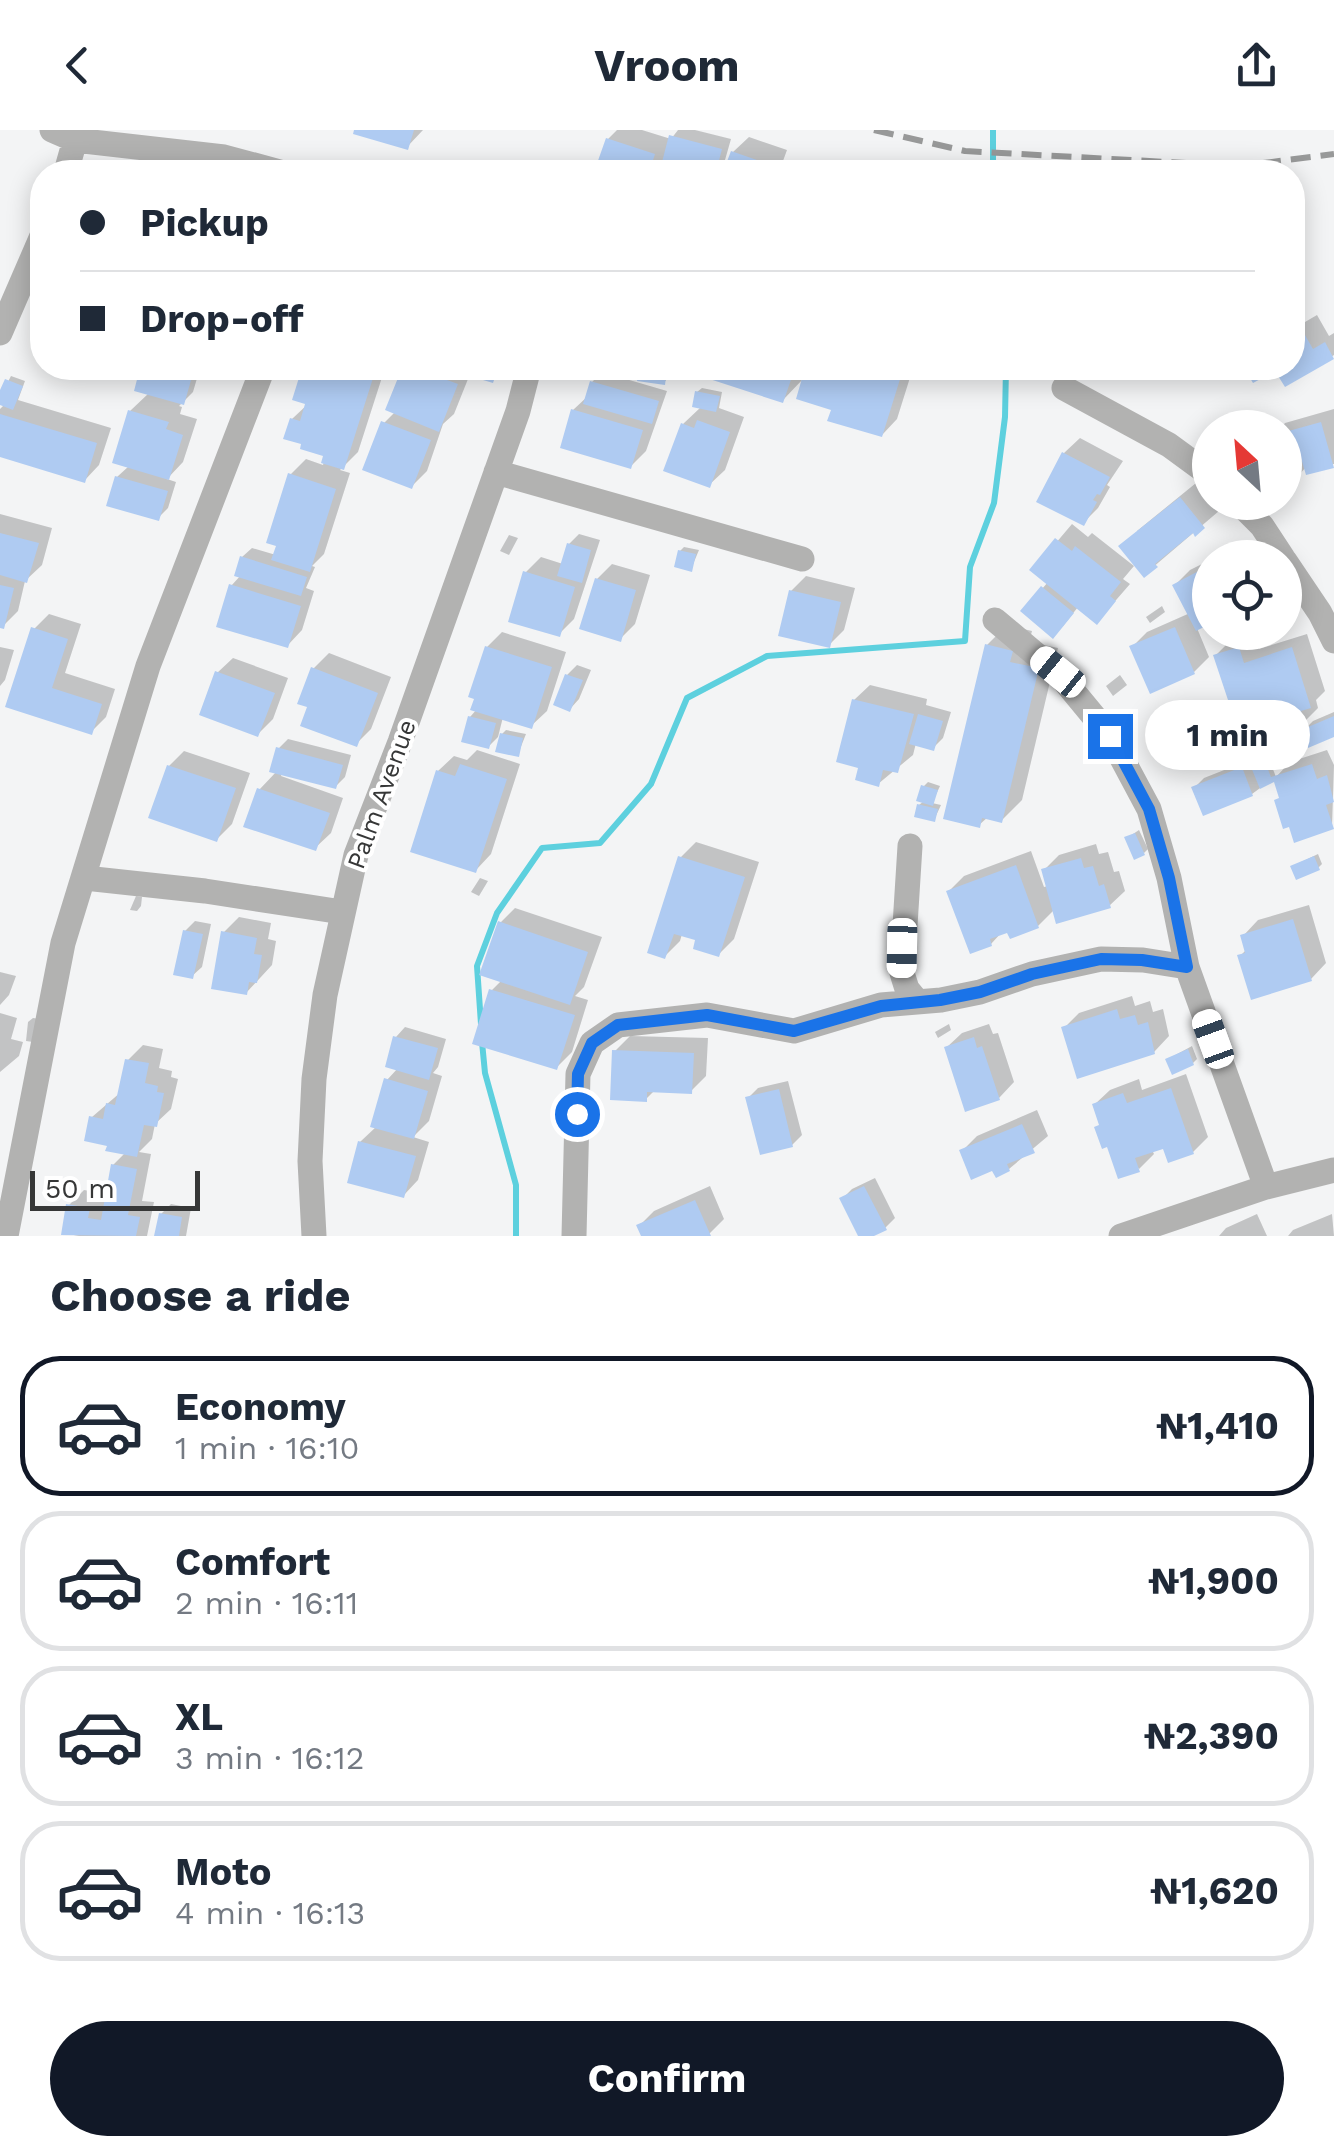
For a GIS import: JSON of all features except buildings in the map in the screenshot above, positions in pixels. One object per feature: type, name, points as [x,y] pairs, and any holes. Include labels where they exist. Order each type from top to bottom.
[{"type":"street","points":[[65,160],[64,135],[232,160]]},
{"type":"street","points":[[0,333],[30,264]]},
{"type":"street","points":[[6,1236],[63,943],[148,666],[258,380]]},
{"type":"street","name":"Palm Avenue","points":[[314,1236],[310,1161],[314,1079],[324,994],[356,855],[518,412],[525,380]]},
{"type":"street","points":[[1064,388],[1192,461]]},
{"type":"street","points":[[496,472],[802,559]]},
{"type":"street","points":[[1256,520],[1271,540]]},
{"type":"street","points":[[1302,586],[1334,641]]},
{"type":"street","points":[[995,620],[1058,672],[1110,736],[1149,809],[1169,878],[1187,967],[1266,1188]]},
{"type":"street","points":[[910,846],[902,974],[916,1000]]},
{"type":"street","points":[[85,878],[342,912]]},
{"type":"street","points":[[574,1236],[578,1074],[592,1043],[618,1025],[707,1015],[794,1031],[881,1006],[967,995],[1032,974],[1101,959],[1187,967]]},
{"type":"street","points":[[1121,1236],[1334,1170]]},
{"type":"waterway","points":[[993,130],[993,160]]},
{"type":"waterway","points":[[481,1024],[477,966],[497,913],[542,848],[600,843],[651,784],[687,698],[767,656],[965,641],[970,567],[994,503],[1006,380]]},
{"type":"waterway","points":[[482,1042],[485,1073],[516,1185],[516,1236]]},
{"type":"railway","points":[[874,130],[965,151],[1130,160]]},
{"type":"railway","points":[[1287,160],[1334,154]]},
{"type":"route","points":[[577,1114],[578,1074],[592,1043],[618,1025],[707,1015],[794,1031],[881,1006],[980,992],[1032,974],[1101,959],[1187,967],[1169,878],[1149,809],[1110,736]]}]
